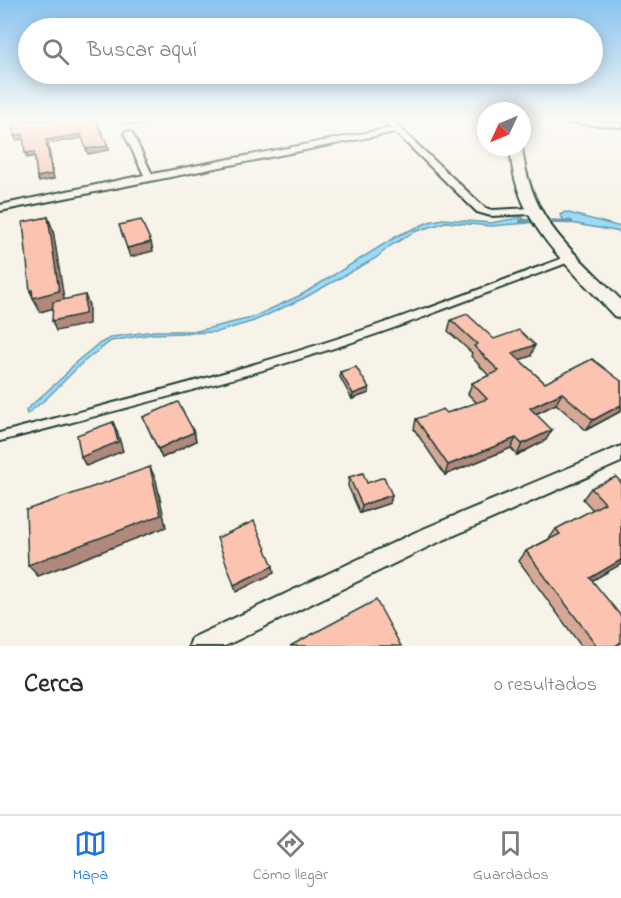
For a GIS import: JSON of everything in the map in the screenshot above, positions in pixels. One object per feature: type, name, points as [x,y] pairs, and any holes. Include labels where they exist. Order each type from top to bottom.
[{"type":"main road","points":[[517,156],[519,177],[535,215],[569,259],[621,312]]},
{"type":"street","points":[[136,150],[149,177]]},
{"type":"street","points":[[0,208],[288,150]]},
{"type":"street","points":[[419,150],[481,210],[491,213],[535,215]]},
{"type":"street","points":[[200,646],[423,538],[621,454]]},
{"type":"lane","points":[[0,437],[237,374],[348,341],[569,259]]},
{"type":"water","points":[[565,212],[621,227],[621,232],[565,222],[560,215]]},
{"type":"water","points":[[522,217],[527,223],[491,226],[446,222],[414,232],[390,246],[376,258],[304,298],[254,321],[217,332],[151,334],[111,341],[82,363],[47,398],[27,414],[26,410],[76,362],[97,345],[112,337],[154,331],[197,331],[251,318],[301,295],[399,235],[429,222],[443,219],[491,223]]},
{"type":"building","points":[[25,150],[48,150],[52,174],[37,177],[34,152],[25,153]]},
{"type":"building","points":[[48,217],[59,291],[33,298],[32,290],[30,291],[23,222]]},
{"type":"building","points":[[141,220],[151,242],[127,248],[119,225]]},
{"type":"building","points":[[85,295],[85,314],[52,321],[53,302]]},
{"type":"building","points":[[467,314],[494,339],[519,330],[535,345],[512,353],[545,383],[592,359],[621,381],[621,405],[593,420],[562,393],[530,408],[552,430],[522,444],[516,438],[448,465],[416,419],[443,409],[447,413],[487,399],[472,383],[499,371],[474,346],[477,344],[451,320]]},
{"type":"building","points":[[356,367],[369,388],[353,394],[340,372]]},
{"type":"building","points":[[178,402],[194,432],[158,449],[143,417]]},
{"type":"building","points":[[113,422],[118,442],[81,457],[77,435]]},
{"type":"building","points":[[150,467],[161,515],[28,565],[26,510]]},
{"type":"building","points":[[363,473],[367,483],[384,477],[392,495],[362,505],[349,477]]},
{"type":"building","points":[[616,477],[621,482],[621,560],[590,578],[621,616],[621,642],[615,646],[597,646],[526,551],[560,534],[556,529],[605,503],[591,488]]},
{"type":"building","points":[[254,521],[273,566],[234,585],[217,538]]},
{"type":"building","points":[[376,600],[401,646],[290,646]]},
{"type":"waterway","points":[[521,221],[571,222]]}]
